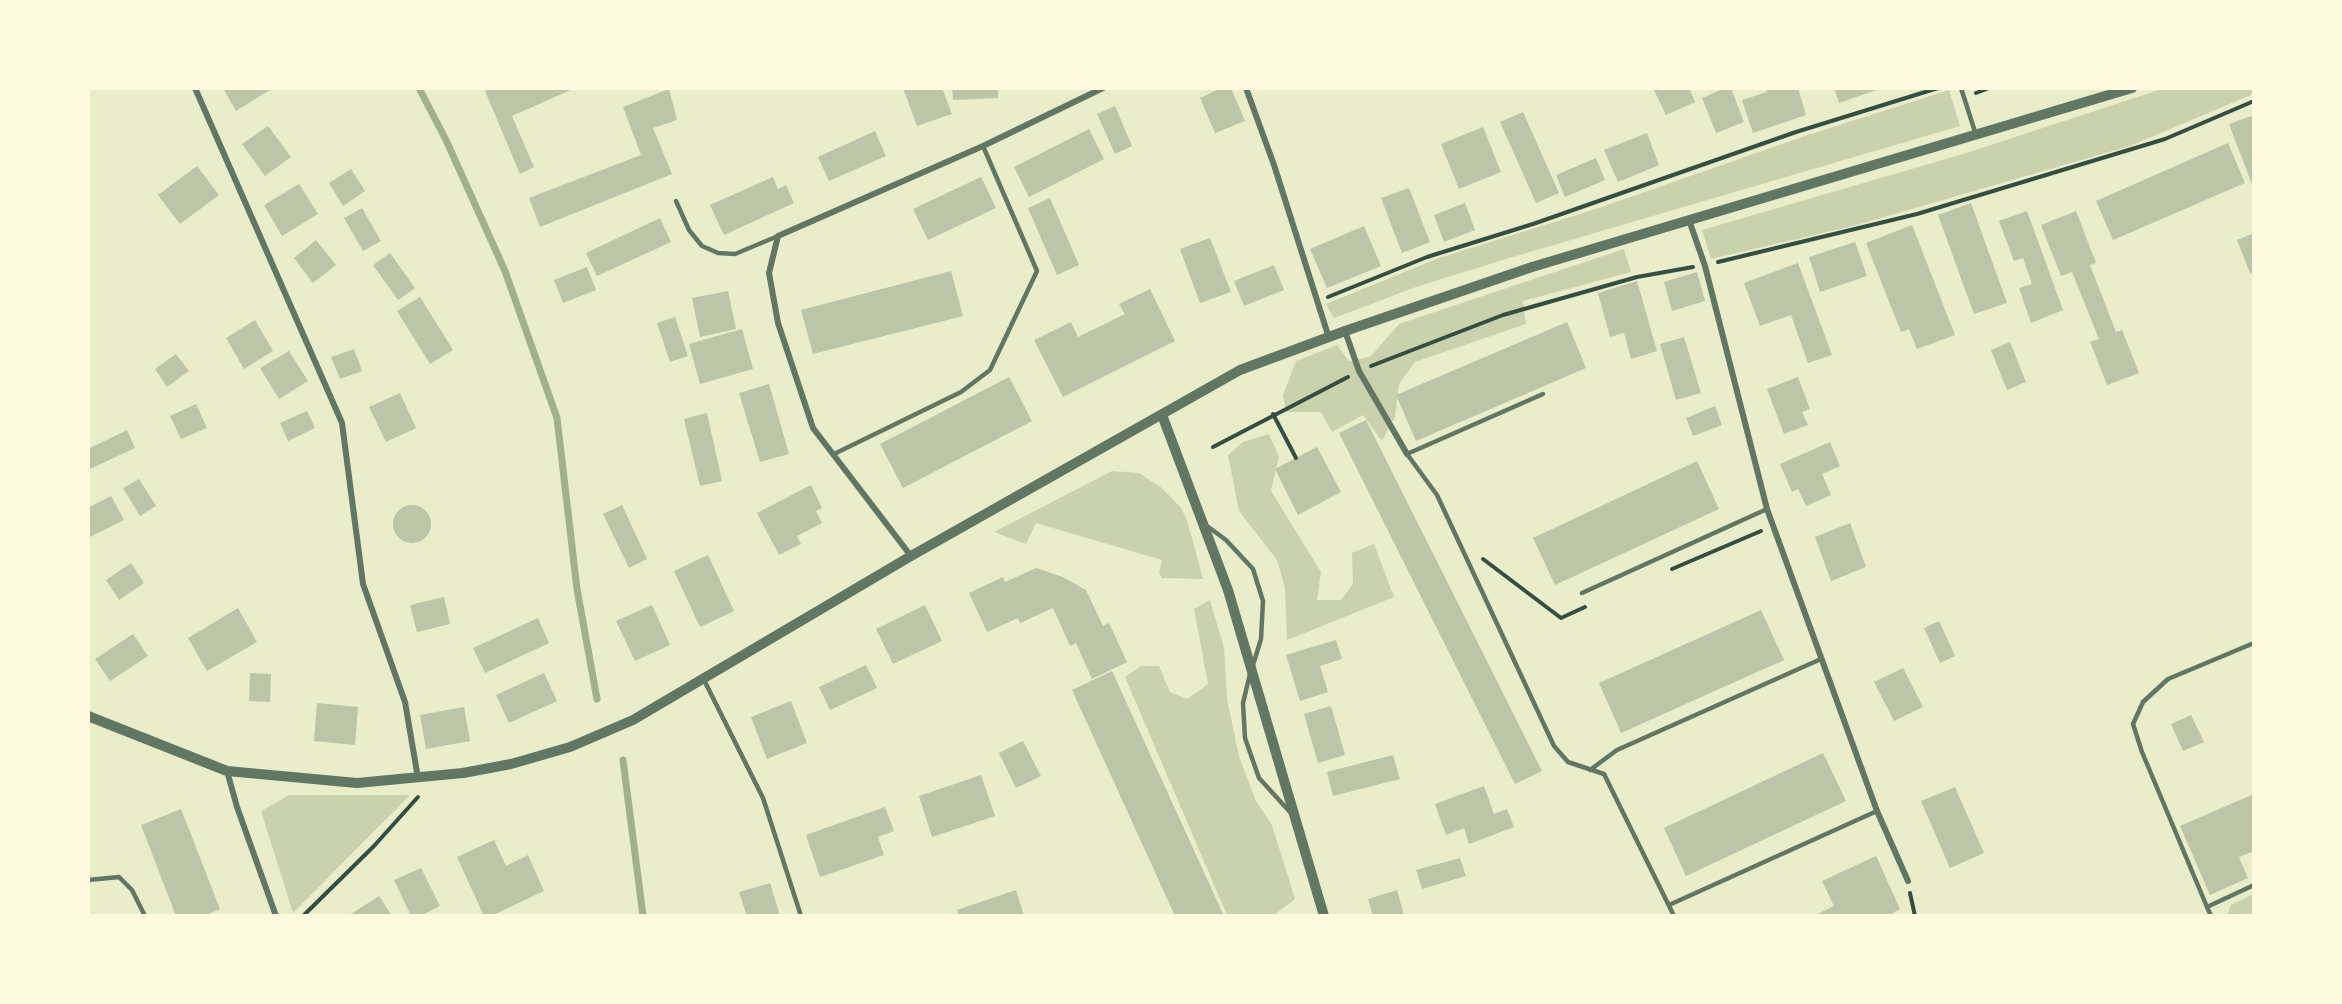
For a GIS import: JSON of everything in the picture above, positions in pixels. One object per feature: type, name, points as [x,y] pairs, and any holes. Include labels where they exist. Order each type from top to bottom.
[{"type":"street","points":[[195,88],[342,423],[363,584],[405,702],[418,778]]},
{"type":"street","points":[[911,556],[813,428],[778,323],[769,273],[778,236],[983,146],[1103,88]]},
{"type":"street","points":[[1246,88],[1319,300],[1329,338]]},
{"type":"street","points":[[88,716],[227,771],[357,783],[418,778],[511,764],[570,747],[633,720],[702,677],[911,556],[1240,370],[1345,331],[1532,267],[2132,88]]},
{"type":"street","points":[[1688,219],[1705,266],[1767,509],[1877,812],[1908,881]]},
{"type":"street","points":[[1345,331],[1359,371],[1407,454]]},
{"type":"street","points":[[1162,415],[1205,525],[1324,915]]},
{"type":"street","points":[[227,771],[237,807],[276,915]]},
{"type":"lane","points":[[1962,88],[1976,135]]},
{"type":"lane","points":[[834,454],[961,392],[990,370],[1037,271],[983,146]]},
{"type":"lane","points":[[676,201],[689,230],[702,246],[718,253],[735,254],[778,236]]},
{"type":"lane","points":[[1543,394],[1407,454],[1437,495],[1554,746],[1568,762],[1604,774],[1674,915]]},
{"type":"lane","points":[[1582,593],[1767,509]]},
{"type":"lane","points":[[1205,525],[1226,540],[1253,570],[1263,601],[1261,639],[1243,703],[1245,738],[1259,778],[1294,816]]},
{"type":"lane","points":[[2211,915],[2142,752],[2133,724],[2143,702],[2168,679],[2253,643]]},
{"type":"lane","points":[[1590,770],[1617,750],[1821,659]]},
{"type":"lane","points":[[702,677],[763,798],[801,915]]},
{"type":"lane","points":[[1670,905],[1877,812]]},
{"type":"lane","points":[[88,880],[119,877],[132,890],[145,915]]},
{"type":"lane","points":[[2207,907],[2253,885]]},
{"type":"path","points":[[1319,300],[1427,257],[1533,224],[1796,132],[1938,88]]},
{"type":"path","points":[[1213,447],[1359,371],[1503,315],[1637,277],[1705,266],[1928,210],[2165,139],[2253,101]]},
{"type":"path","points":[[1273,414],[1296,458]]},
{"type":"path","points":[[303,915],[374,846],[418,797]]},
{"type":"path","points":[[1908,881],[1915,915]]},
{"type":"green space","points":[[2162,89],[2253,89],[2253,94],[2130,146],[1853,226],[1711,259],[1702,230],[1963,154]]},
{"type":"green space","points":[[1949,90],[1960,126],[1506,259],[1416,287],[1334,318],[1326,304],[1439,258],[1596,209],[1805,136]]},
{"type":"green space","points":[[1624,249],[1631,272],[1523,301],[1526,324],[1415,362],[1399,384],[1395,417],[1382,441],[1363,415],[1332,432],[1321,412],[1286,412],[1283,395],[1296,361],[1337,345],[1349,361],[1370,357],[1399,324]]},
{"type":"green space","points":[[1269,434],[1279,457],[1271,491],[1321,572],[1317,600],[1341,600],[1353,584],[1352,553],[1374,544],[1394,597],[1287,640],[1285,588],[1277,560],[1239,511],[1228,455],[1243,442]]},
{"type":"green space","points":[[1112,471],[1139,473],[1162,488],[1181,508],[1187,520],[1203,579],[1162,578],[1159,573],[1162,560],[1036,523],[1026,544],[994,532]]},
{"type":"green space","points":[[1210,600],[1224,648],[1227,698],[1239,757],[1256,801],[1272,825],[1295,899],[1274,915],[1227,915],[1125,677],[1141,666],[1159,666],[1170,692],[1187,699],[1208,684],[1194,609]]},
{"type":"green space","points":[[289,795],[410,795],[293,913],[261,811]]},
{"type":"green space","points":[[2253,894],[2253,915],[2227,915],[2231,905]]},
{"type":"building","points":[[223,88],[273,88],[236,111]]},
{"type":"building","points":[[492,88],[575,88],[512,116],[534,167],[520,174],[485,91]]},
{"type":"building","points":[[903,88],[942,88],[952,114],[917,126]]},
{"type":"building","points":[[952,88],[998,88],[998,98],[953,100]]},
{"type":"building","points":[[1221,88],[1231,88],[1245,121],[1215,133],[1200,98]]},
{"type":"building","points":[[1653,88],[1689,88],[1695,102],[1666,115]]},
{"type":"building","points":[[1725,88],[1731,88],[1744,122],[1716,133],[1702,98]]},
{"type":"building","points":[[1766,88],[1798,88],[1806,115],[1753,133],[1742,100],[1767,92]]},
{"type":"building","points":[[1834,88],[1879,88],[1879,89],[1839,103]]},
{"type":"building","points":[[669,89],[677,120],[653,128],[672,174],[540,227],[529,198],[641,155],[623,107]]},
{"type":"building","points":[[1115,106],[1132,146],[1115,154],[1097,114]]},
{"type":"building","points":[[1523,112],[1559,193],[1536,203],[1500,122]]},
{"type":"building","points":[[2254,115],[2254,187],[2253,187],[2229,124]]},
{"type":"building","points":[[268,126],[291,157],[265,176],[242,144]]},
{"type":"building","points":[[1483,127],[1501,172],[1459,189],[1441,144]]},
{"type":"building","points":[[1089,129],[1104,159],[1029,197],[1014,167]]},
{"type":"building","points":[[875,131],[886,156],[829,181],[818,157]]},
{"type":"building","points":[[1647,133],[1659,165],[1618,182],[1604,150]]},
{"type":"building","points":[[2228,143],[2245,183],[2113,240],[2096,201]]},
{"type":"building","points":[[1596,158],[1605,180],[1565,197],[1556,175]]},
{"type":"building","points":[[197,166],[219,195],[180,224],[158,195]]},
{"type":"building","points":[[351,169],[365,191],[343,206],[329,183]]},
{"type":"building","points":[[773,177],[778,189],[786,185],[794,203],[724,235],[710,205]]},
{"type":"building","points":[[981,177],[996,208],[928,240],[913,209]]},
{"type":"building","points":[[299,184],[318,214],[282,236],[264,205]]},
{"type":"building","points":[[1409,188],[1430,242],[1402,253],[1381,198]]},
{"type":"building","points":[[1050,198],[1079,265],[1057,275],[1028,208]]},
{"type":"building","points":[[1465,203],[1475,230],[1444,242],[1434,215]]},
{"type":"building","points":[[1971,203],[2007,303],[1974,314],[1938,215]]},
{"type":"building","points":[[362,208],[381,241],[363,251],[344,218]]},
{"type":"building","points":[[2027,211],[2063,310],[2031,323],[2019,288],[2032,284],[2023,258],[2014,261],[1999,221]]},
{"type":"building","points":[[2076,211],[2096,263],[2090,265],[2116,332],[2122,330],[2139,373],[2107,385],[2090,342],[2099,339],[2072,272],[2061,276],[2041,225]]},
{"type":"building","points":[[660,218],[671,242],[597,276],[586,253]]},
{"type":"building","points":[[1912,225],[1955,335],[1917,349],[1909,329],[1901,332],[1866,243]]},
{"type":"building","points":[[1364,226],[1381,266],[1327,288],[1310,249]]},
{"type":"building","points":[[2254,233],[2254,272],[2250,273],[2237,240]]},
{"type":"building","points":[[1210,238],[1231,292],[1200,303],[1180,249]]},
{"type":"building","points":[[316,240],[336,265],[313,283],[294,258]]},
{"type":"building","points":[[1855,242],[1867,276],[1820,292],[1809,257]]},
{"type":"building","points":[[390,253],[415,288],[398,300],[373,265]]},
{"type":"building","points":[[1798,263],[1832,355],[1808,363],[1791,315],[1760,326],[1744,283]]},
{"type":"building","points":[[1274,265],[1284,290],[1244,306],[1234,281]]},
{"type":"building","points":[[587,267],[596,290],[563,303],[554,280]]},
{"type":"building","points":[[951,271],[963,316],[813,354],[801,310]]},
{"type":"building","points":[[1697,272],[1705,301],[1672,311],[1664,282]]},
{"type":"building","points":[[1637,281],[1657,351],[1631,359],[1624,333],[1610,337],[1598,293]]},
{"type":"building","points":[[1150,289],[1175,341],[1063,397],[1034,340],[1071,322],[1078,337],[1125,314],[1119,304]]},
{"type":"building","points":[[728,291],[736,329],[700,337],[692,298]]},
{"type":"building","points":[[420,297],[453,350],[430,364],[397,311]]},
{"type":"building","points":[[675,317],[688,356],[670,362],[657,323]]},
{"type":"building","points":[[255,320],[273,351],[244,369],[226,338]]},
{"type":"building","points":[[1567,322],[1586,368],[1416,441],[1396,395]]},
{"type":"building","points":[[742,329],[753,369],[700,384],[689,344]]},
{"type":"building","points":[[1684,337],[1701,393],[1676,400],[1660,344]]},
{"type":"building","points":[[2010,342],[2026,382],[2007,390],[1991,350]]},
{"type":"building","points":[[354,349],[362,371],[340,379],[331,357]]},
{"type":"building","points":[[289,351],[308,381],[279,399],[260,368]]},
{"type":"building","points":[[176,354],[189,371],[167,387],[155,369]]},
{"type":"building","points":[[1009,377],[1032,421],[903,488],[880,444]]},
{"type":"building","points":[[1798,377],[1810,409],[1802,412],[1808,425],[1784,434],[1767,389]]},
{"type":"building","points":[[769,384],[789,454],[760,462],[739,393]]},
{"type":"building","points":[[400,393],[416,428],[386,442],[369,407]]},
{"type":"building","points":[[196,404],[207,428],[181,439],[170,416]]},
{"type":"building","points":[[1715,406],[1722,425],[1693,436],[1686,418]]},
{"type":"building","points":[[307,411],[315,428],[288,441],[280,423]]},
{"type":"building","points":[[707,413],[722,481],[700,486],[684,419]]},
{"type":"building","points":[[1366,420],[1542,771],[1515,784],[1339,433]]},
{"type":"building","points":[[127,430],[135,448],[88,470],[88,449]]},
{"type":"building","points":[[1830,442],[1840,466],[1822,474],[1831,495],[1806,506],[1798,489],[1792,492],[1780,464]]},
{"type":"building","points":[[1317,447],[1341,492],[1298,515],[1275,469]]},
{"type":"building","points":[[1697,461],[1719,509],[1555,585],[1533,538]]},
{"type":"building","points":[[139,479],[156,506],[140,516],[123,488]]},
{"type":"building","points":[[811,485],[822,508],[816,511],[822,523],[797,536],[801,544],[779,555],[757,513]]},
{"type":"building","points":[[111,496],[124,520],[88,538],[88,508]]},
{"type":"building","points":[[412,505],[425,511],[431,524],[425,537],[412,543],[399,537],[393,524],[399,511]]},
{"type":"building","points":[[622,505],[647,559],[629,568],[603,514]]},
{"type":"building","points":[[1850,523],[1866,567],[1831,581],[1815,537]]},
{"type":"building","points":[[708,555],[734,611],[700,627],[674,571]]},
{"type":"building","points":[[131,563],[144,583],[119,600],[106,580]]},
{"type":"building","points":[[1036,568],[1063,577],[1086,590],[1103,626],[1109,623],[1127,662],[1092,679],[1076,643],[1070,646],[1053,608],[1020,623],[1018,618],[987,632],[969,593],[1003,577],[1005,582]]},
{"type":"building","points":[[444,597],[450,624],[417,632],[410,605]]},
{"type":"building","points":[[652,605],[670,645],[635,661],[616,621]]},
{"type":"building","points":[[925,605],[942,641],[893,664],[876,629]]},
{"type":"building","points":[[238,608],[257,642],[207,671],[188,638]]},
{"type":"building","points":[[1761,610],[1784,660],[1621,733],[1599,683]]},
{"type":"building","points":[[538,618],[549,643],[485,673],[473,648]]},
{"type":"building","points":[[1939,621],[1955,656],[1940,663],[1924,628]]},
{"type":"building","points":[[133,634],[148,656],[110,681],[95,659]]},
{"type":"building","points":[[1336,640],[1342,659],[1320,666],[1328,692],[1300,701],[1286,655]]},
{"type":"building","points":[[866,665],[877,688],[830,710],[819,687]]},
{"type":"building","points":[[1903,668],[1923,707],[1894,721],[1874,682]]},
{"type":"building","points":[[1112,671],[1224,916],[1175,916],[1072,690]]},
{"type":"building","points":[[250,673],[271,674],[270,702],[249,701]]},
{"type":"building","points":[[544,673],[557,701],[509,723],[496,695]]},
{"type":"building","points":[[791,701],[807,743],[767,759],[751,717]]},
{"type":"building","points":[[317,703],[358,707],[355,745],[314,741]]},
{"type":"building","points":[[1331,706],[1345,755],[1318,763],[1304,714]]},
{"type":"building","points":[[464,707],[470,741],[426,749],[420,715]]},
{"type":"building","points":[[2191,715],[2204,742],[2183,751],[2171,724]]},
{"type":"building","points":[[1023,741],[1041,776],[1016,788],[999,753]]},
{"type":"building","points":[[1823,753],[1846,801],[1686,876],[1664,828]]},
{"type":"building","points":[[1393,755],[1400,779],[1333,796],[1327,772]]},
{"type":"building","points":[[981,775],[995,816],[932,837],[919,796]]},
{"type":"building","points":[[1484,786],[1494,814],[1507,809],[1514,827],[1469,844],[1464,828],[1446,835],[1435,804]]},
{"type":"building","points":[[1955,787],[1984,853],[1950,868],[1921,801]]},
{"type":"building","points":[[2254,794],[2254,851],[2239,857],[2248,878],[2210,895],[2180,826]]},
{"type":"building","points":[[885,807],[894,831],[878,837],[884,855],[820,877],[806,835]]},
{"type":"building","points":[[181,809],[220,909],[204,916],[176,916],[141,825]]},
{"type":"building","points":[[494,840],[506,866],[528,855],[544,891],[491,916],[484,916],[457,857]]},
{"type":"building","points":[[1876,856],[1900,909],[1887,916],[1814,916],[1834,906],[1822,881]]},
{"type":"building","points":[[1460,858],[1466,876],[1422,889],[1416,870]]},
{"type":"building","points":[[421,868],[440,906],[420,916],[411,916],[394,880]]},
{"type":"building","points":[[770,883],[780,916],[747,916],[739,892]]},
{"type":"building","points":[[1016,890],[1024,916],[959,916],[957,910]]},
{"type":"building","points":[[1397,890],[1404,916],[1373,916],[1368,899]]},
{"type":"building","points":[[379,896],[392,916],[348,916]]},
{"type":"waterway","points":[[419,88],[446,140],[505,271],[557,418],[577,589],[597,699]]},
{"type":"waterway","points":[[623,760],[643,916]]}]
